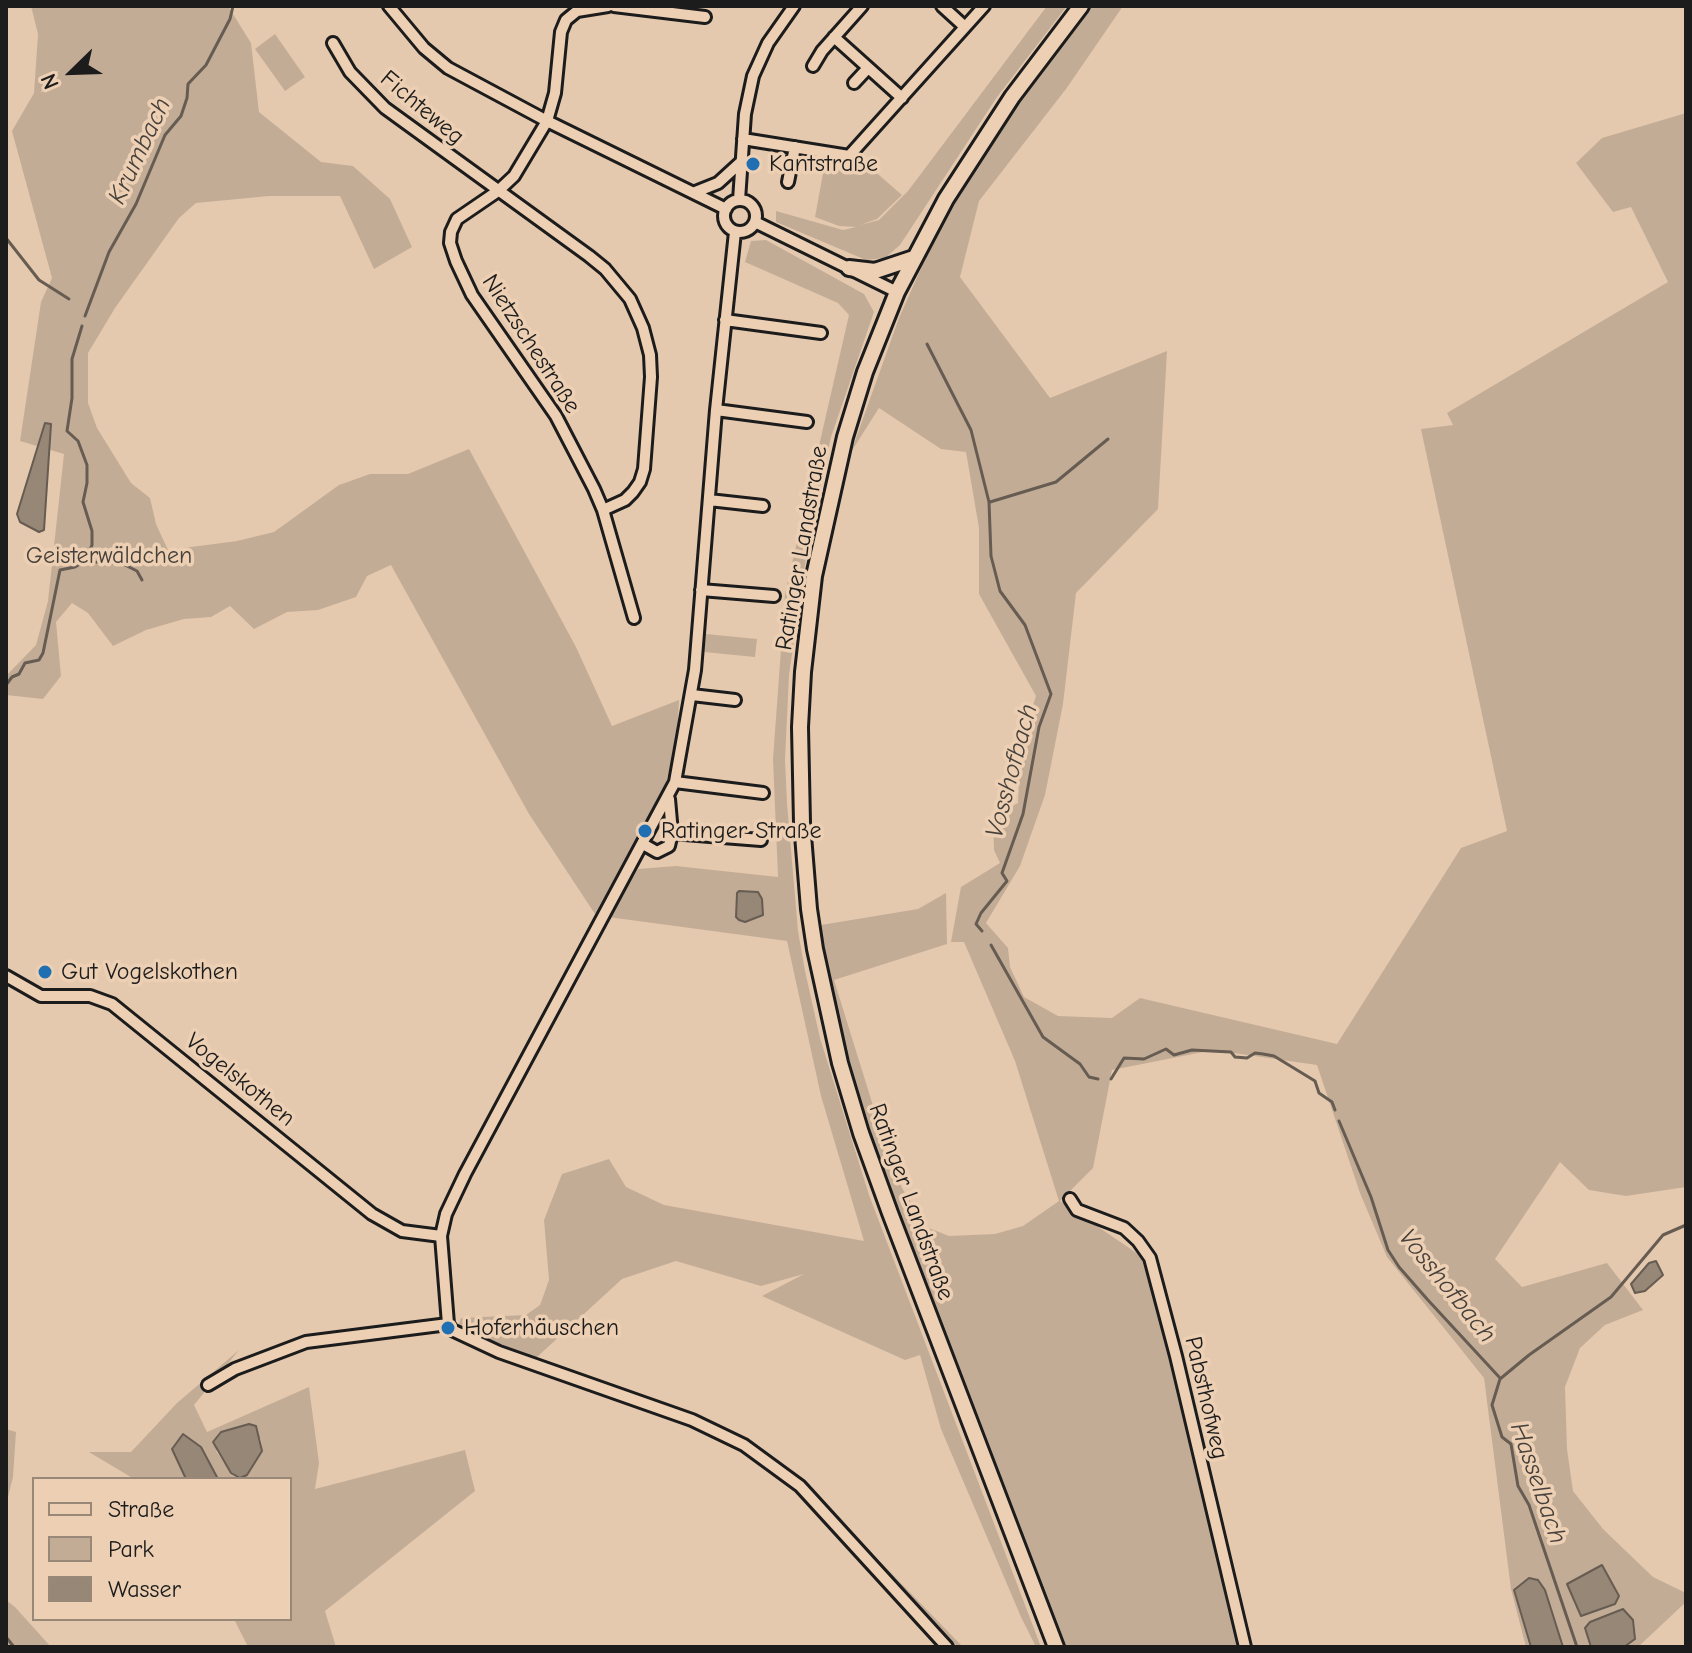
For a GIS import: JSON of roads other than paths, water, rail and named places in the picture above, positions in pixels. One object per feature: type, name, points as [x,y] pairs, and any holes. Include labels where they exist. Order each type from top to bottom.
[{"type":"main road","name":"Ratinger Landstraße","points":[[1056,1647],[861,1133],[840,1063],[809,909],[800,773],[807,628],[824,524],[865,372],[897,292],[946,199],[1012,97],[1081,6]]},
{"type":"main road","points":[[849,268],[875,271],[914,258]]},
{"type":"street","points":[[389,6],[424,48],[448,68],[547,121],[726,209]]},
{"type":"street","points":[[611,6],[705,17]]},
{"type":"street","name":"Nietzschestraße","points":[[611,6],[577,11],[566,20],[561,32],[555,93],[547,121],[514,176],[457,219],[450,243],[481,309],[556,416],[603,510],[634,618]]},
{"type":"street","points":[[739,200],[748,92],[768,43],[794,6]]},
{"type":"street","points":[[813,66],[862,6]]},
{"type":"street","points":[[942,6],[965,27]]},
{"type":"street","points":[[743,139],[849,156],[984,6]]},
{"type":"street","points":[[834,37],[902,98]]},
{"type":"street","name":"Fichteweg","points":[[333,43],[350,72],[385,108],[605,269],[630,299],[643,328],[650,355],[644,469],[633,492],[625,500],[603,510]]},
{"type":"street","points":[[854,83],[868,68]]},
{"type":"street","points":[[788,182],[795,147]]},
{"type":"street","points":[[693,193],[718,183],[741,162]]},
{"type":"street","points":[[726,209],[739,200]]},
{"type":"street","points":[[726,209],[726,225],[735,232],[749,229],[755,222],[753,207],[739,200]]},
{"type":"street","points":[[755,222],[897,292]]},
{"type":"street","points":[[735,232],[716,410],[692,695],[675,782],[446,1214],[441,1236],[448,1324],[452,1330],[499,1352],[692,1420],[744,1445],[800,1486],[947,1647]]},
{"type":"street","points":[[725,320],[821,333]]},
{"type":"street","points":[[716,410],[807,422]]},
{"type":"street","points":[[709,500],[763,506]]},
{"type":"street","points":[[701,590],[774,596]]},
{"type":"street","points":[[692,695],[735,700]]},
{"type":"street","points":[[675,782],[763,793]]},
{"type":"street","points":[[643,844],[657,852],[669,846],[672,833],[669,798]]},
{"type":"street","points":[[672,833],[761,840]]},
{"type":"street","name":"Vogelskothen","points":[[6,976],[41,996],[90,996],[126,1012],[372,1214],[402,1231],[441,1236]]},
{"type":"street","name":"Pabsthofweg","points":[[1070,1199],[1077,1210],[1124,1228],[1150,1258],[1245,1647]]},
{"type":"street","points":[[208,1385],[235,1369],[306,1342],[448,1324]]},
{"type":"water","points":[[45,423],[51,424],[44,530],[39,532],[20,522],[17,514]]},
{"type":"water","points":[[739,891],[758,892],[762,899],[763,915],[745,922],[736,917]]},
{"type":"water","points":[[1656,1261],[1663,1275],[1645,1291],[1635,1293],[1631,1284],[1649,1263]]},
{"type":"water","points":[[249,1424],[256,1426],[262,1451],[247,1475],[238,1477],[231,1473],[213,1442],[221,1432]]},
{"type":"water","points":[[183,1434],[201,1447],[217,1477],[185,1477],[172,1449]]},
{"type":"water","points":[[1602,1565],[1619,1596],[1615,1604],[1581,1616],[1567,1584]]},
{"type":"water","points":[[1529,1578],[1538,1580],[1545,1590],[1563,1647],[1531,1647],[1514,1590]]},
{"type":"water","points":[[1623,1609],[1633,1620],[1635,1639],[1624,1647],[1591,1647],[1585,1628],[1590,1622]]},
{"type":"waterway","name":"Krumbach","points":[[85,316],[109,252],[136,204],[165,135],[181,116],[188,84],[206,65],[230,19],[233,6]]},
{"type":"waterway","points":[[6,238],[39,280],[69,299]]},
{"type":"waterway","name":"Krumbach","points":[[6,685],[19,674],[25,663],[39,660],[60,570],[85,561],[92,545],[92,531],[83,502],[87,465],[78,441],[67,431],[72,398],[72,359],[82,326]]},
{"type":"waterway","name":"Vosshofbach","points":[[927,344],[971,430],[989,502],[991,556],[1000,591],[1025,625],[1051,694],[1039,727],[1023,814],[1002,873],[1007,881],[981,913],[976,924],[982,931]]},
{"type":"waterway","points":[[990,502],[1056,482],[1108,439]]},
{"type":"waterway","points":[[86,558],[94,562],[123,564],[137,571],[142,580]]},
{"type":"waterway","name":"Vosshofbach","points":[[991,945],[1043,1037],[1080,1064],[1089,1077],[1098,1079]]},
{"type":"waterway","name":"Vosshofbach","points":[[1111,1079],[1124,1058],[1144,1059],[1166,1049],[1174,1055],[1192,1050],[1231,1052],[1235,1057],[1247,1058],[1255,1053],[1263,1054],[1274,1056],[1315,1081],[1319,1093],[1332,1102],[1335,1110]]},
{"type":"waterway","name":"Vosshofbach","points":[[1339,1121],[1371,1197],[1388,1250],[1399,1267],[1500,1378]]},
{"type":"waterway","name":"Hasselbach","points":[[1577,1647],[1529,1505],[1518,1486],[1511,1444],[1502,1437],[1492,1405],[1500,1379],[1611,1297],[1663,1235],[1686,1225]]},
{"type":"waterway","name":"Krumbach","points":[[6,1637],[14,1647]]},
{"type":"place","name":"Kantstraße","points":[[753,164]]},
{"type":"place","name":"Ratinger Straße","points":[[645,831]]},
{"type":"place","name":"Gut Vogelskothen","points":[[45,972]]},
{"type":"place","name":"Hoferhäuschen","points":[[448,1328]]},
{"type":"park label","name":"Geisterwäldchen","points":[[109,556]]}]
